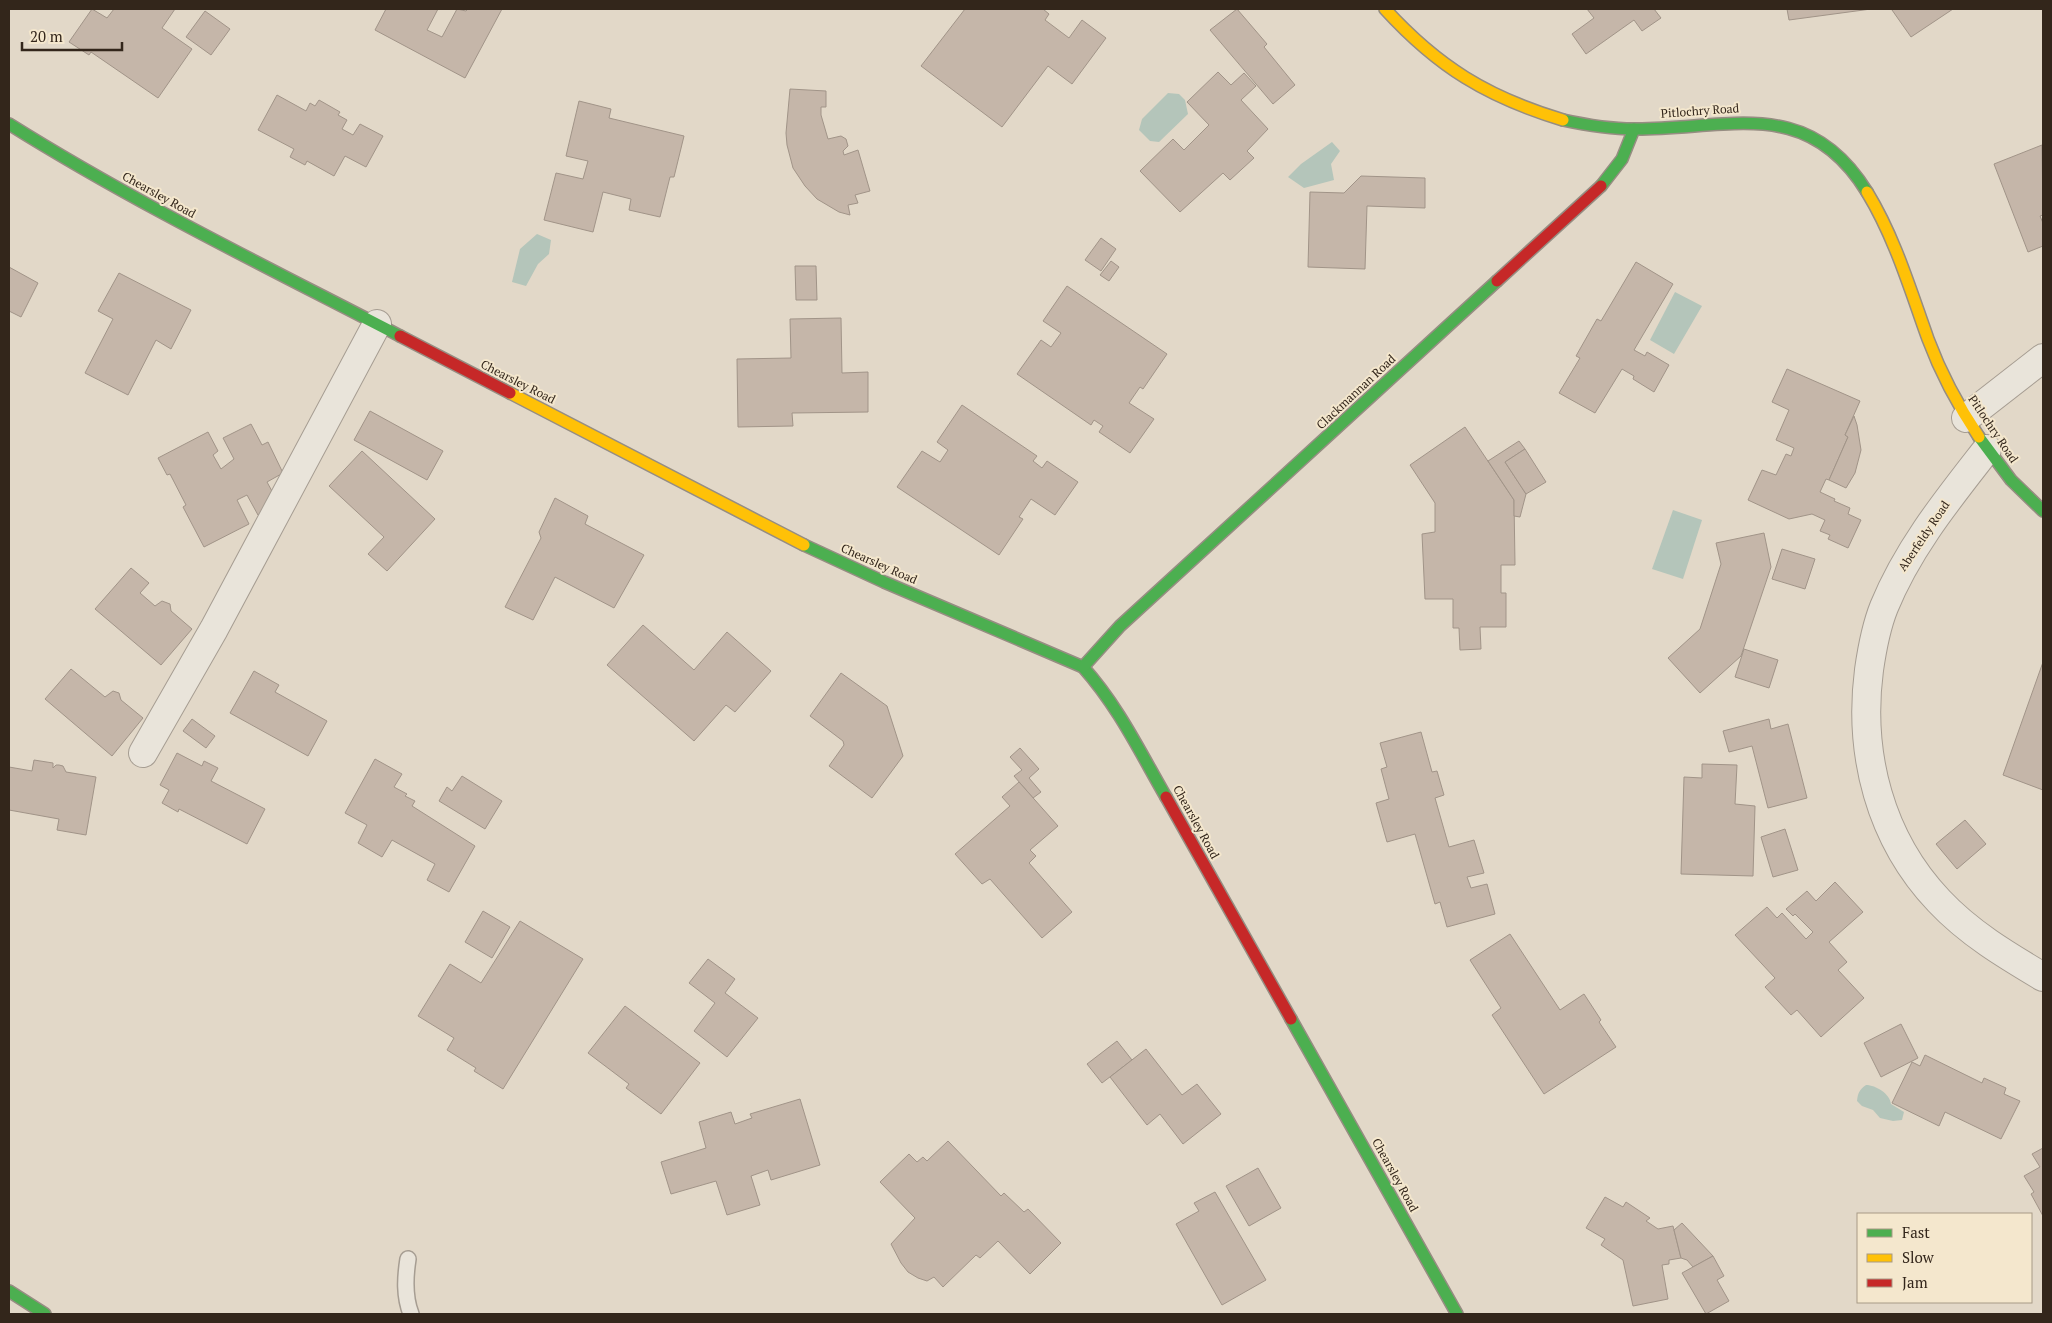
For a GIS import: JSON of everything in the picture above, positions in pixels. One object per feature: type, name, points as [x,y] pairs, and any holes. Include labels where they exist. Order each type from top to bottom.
[{"type":"main road","name":"Pitlochry Road","points":[[1385,9],[1416,41],[1454,72],[1484,90],[1516,105],[1553,117],[1598,126],[1634,129],[1732,121],[1772,124],[1805,133],[1831,148],[1858,176],[1881,211],[1939,365],[1966,418],[2013,482],[2043,511]]},
{"type":"main road","name":"Chearsley Road","points":[[9,124],[73,164],[180,222],[800,543],[884,582],[1083,667],[1100,686],[1119,714],[1457,1314]]},
{"type":"main road","name":"Clackmannan Road","points":[[1083,667],[1120,626],[1602,186],[1621,164],[1634,129]]},
{"type":"main road","points":[[9,1291],[45,1314]]},
{"type":"street","points":[[143,753],[214,629],[377,324]]},
{"type":"street","points":[[1966,418],[2043,358]]},
{"type":"street","name":"Aberfeldy Road","points":[[1987,449],[1917,542],[1900,572],[1883,609],[1872,650],[1867,690],[1866,732],[1877,795],[1909,865],[1939,901],[1964,925],[1997,950],[2043,976]]},
{"type":"lane","points":[[408,1259],[405,1279],[407,1303],[411,1314]]},
{"type":"shaded area","points":[[1168,93],[1179,94],[1185,100],[1188,114],[1159,142],[1150,141],[1139,130],[1142,119]]},
{"type":"shaded area","points":[[1332,142],[1340,151],[1331,164],[1334,180],[1304,188],[1288,177],[1301,164]]},
{"type":"shaded area","points":[[537,234],[551,240],[549,254],[538,264],[526,286],[512,282],[520,249]]},
{"type":"shaded area","points":[[1675,292],[1702,306],[1674,354],[1650,340]]},
{"type":"shaded area","points":[[1673,510],[1702,520],[1683,579],[1652,569]]},
{"type":"shaded area","points":[[1866,1085],[1882,1091],[1888,1097],[1891,1104],[1904,1112],[1902,1120],[1893,1121],[1880,1118],[1873,1110],[1862,1106],[1857,1101],[1857,1098],[1860,1090]]},
{"type":"building","points":[[92,9],[107,18],[114,9],[175,9],[162,28],[192,49],[158,98],[91,52],[89,55],[69,42]]},
{"type":"building","points":[[386,9],[438,9],[427,30],[442,37],[457,9],[466,11],[468,9],[502,9],[465,78],[375,30]]},
{"type":"building","points":[[965,9],[1043,9],[1049,14],[1045,20],[1069,38],[1082,20],[1106,38],[1072,84],[1048,66],[1002,127],[921,66]]},
{"type":"building","points":[[1237,9],[1267,44],[1264,47],[1295,85],[1273,104],[1210,30]]},
{"type":"building","points":[[1587,9],[1654,9],[1661,18],[1642,31],[1634,20],[1586,54],[1572,34],[1594,18]]},
{"type":"building","points":[[1787,9],[1871,9],[1789,20]]},
{"type":"building","points":[[1953,9],[1911,37],[1892,10]]},
{"type":"building","points":[[205,11],[230,29],[211,55],[186,37]]},
{"type":"building","points":[[1218,72],[1231,85],[1244,73],[1256,86],[1241,100],[1268,129],[1247,151],[1254,158],[1230,180],[1223,173],[1180,212],[1140,171],[1173,139],[1184,150],[1209,125],[1187,102]]},
{"type":"building","points":[[790,89],[826,91],[826,107],[821,107],[821,115],[828,139],[841,136],[846,139],[848,146],[843,151],[844,155],[858,150],[870,191],[855,195],[858,203],[848,205],[850,215],[839,212],[817,199],[805,186],[793,168],[786,133]]},
{"type":"building","points":[[277,95],[306,111],[310,103],[315,106],[319,100],[340,112],[338,115],[347,120],[342,129],[353,135],[360,124],[383,136],[366,167],[345,156],[334,176],[307,161],[305,165],[290,157],[294,149],[258,130]]},
{"type":"building","points":[[579,101],[611,109],[609,118],[684,136],[674,177],[670,177],[660,217],[629,210],[631,199],[603,192],[593,232],[544,220],[556,173],[583,179],[588,161],[566,156]]},
{"type":"building","points":[[2042,145],[2043,215],[2040,216],[2043,223],[2043,246],[2028,252],[1994,164]]},
{"type":"building","points":[[1361,176],[1425,178],[1425,208],[1367,206],[1365,269],[1308,267],[1310,192],[1344,193]]},
{"type":"building","points":[[1101,238],[1116,249],[1101,271],[1085,260]]},
{"type":"building","points":[[1111,261],[1119,267],[1109,281],[1100,275]]},
{"type":"building","points":[[1636,262],[1673,284],[1634,350],[1645,356],[1647,352],[1669,365],[1654,392],[1633,379],[1634,376],[1622,369],[1595,413],[1559,393],[1580,358],[1576,356],[1597,319],[1601,321]]},
{"type":"building","points":[[795,266],[816,266],[817,300],[796,300]]},
{"type":"building","points":[[9,267],[38,283],[21,317],[9,311]]},
{"type":"building","points":[[119,273],[191,310],[171,349],[156,340],[128,395],[85,373],[113,319],[98,311]]},
{"type":"building","points":[[1067,286],[1167,354],[1143,389],[1140,387],[1129,403],[1154,419],[1130,453],[1099,432],[1103,426],[1094,420],[1091,425],[1017,374],[1041,340],[1051,347],[1061,333],[1043,321]]},
{"type":"building","points":[[841,318],[842,373],[868,372],[868,412],[792,413],[793,426],[738,427],[737,359],[791,358],[790,319]]},
{"type":"building","points":[[1787,369],[1860,401],[1845,435],[1848,437],[1829,480],[1826,479],[1820,492],[1850,508],[1848,514],[1861,520],[1848,548],[1828,539],[1830,535],[1820,531],[1825,520],[1812,514],[1789,519],[1748,500],[1762,470],[1776,475],[1786,454],[1791,456],[1794,448],[1776,440],[1789,410],[1772,402]]},
{"type":"building","points":[[962,405],[1037,456],[1033,461],[1042,468],[1047,461],[1078,482],[1055,515],[1031,499],[1019,517],[1023,519],[999,555],[897,487],[922,451],[940,462],[948,450],[937,442]]},
{"type":"building","points":[[370,411],[443,451],[427,480],[354,440]]},
{"type":"building","points":[[1854,416],[1861,450],[1855,473],[1846,488],[1829,480],[1848,437],[1845,435]]},
{"type":"building","points":[[251,424],[262,445],[268,442],[283,473],[267,482],[279,504],[258,515],[247,495],[237,500],[249,524],[204,547],[183,507],[186,505],[170,474],[167,475],[158,458],[208,432],[218,451],[213,455],[221,469],[234,459],[223,438]]},
{"type":"building","points":[[1465,427],[1514,500],[1515,565],[1501,565],[1501,593],[1506,593],[1506,627],[1480,627],[1481,649],[1460,650],[1459,628],[1453,628],[1453,599],[1425,599],[1422,534],[1435,532],[1435,503],[1410,465]]},
{"type":"building","points":[[1519,441],[1525,449],[1505,462],[1526,494],[1520,517],[1514,516],[1514,500],[1488,461]]},
{"type":"building","points":[[1525,449],[1546,482],[1526,494],[1505,462]]},
{"type":"building","points":[[362,451],[435,519],[387,571],[368,554],[384,537],[329,486]]},
{"type":"building","points":[[555,498],[588,516],[585,524],[644,555],[614,608],[555,577],[533,620],[505,607],[541,538],[539,532]]},
{"type":"building","points":[[1764,533],[1771,567],[1741,656],[1700,693],[1668,658],[1700,629],[1721,564],[1716,543]]},
{"type":"building","points":[[1782,549],[1815,559],[1805,589],[1772,579]]},
{"type":"building","points":[[131,568],[149,583],[140,593],[155,606],[162,601],[170,604],[171,611],[192,629],[161,665],[95,609]]},
{"type":"building","points":[[643,625],[694,670],[727,632],[771,671],[735,712],[726,705],[694,741],[607,665]]},
{"type":"building","points":[[1744,649],[1778,660],[1769,688],[1735,677]]},
{"type":"building","points":[[2043,662],[2043,790],[2003,775]]},
{"type":"building","points":[[71,669],[105,697],[113,691],[119,693],[121,700],[143,718],[112,756],[45,699]]},
{"type":"building","points":[[254,671],[279,685],[275,692],[327,721],[308,756],[230,713]]},
{"type":"building","points":[[841,673],[887,706],[903,756],[872,798],[829,766],[844,745],[843,741],[810,716]]},
{"type":"building","points":[[192,719],[215,736],[206,748],[183,731]]},
{"type":"building","points":[[1769,719],[1771,729],[1788,724],[1807,798],[1768,808],[1752,746],[1729,752],[1723,731]]},
{"type":"building","points":[[1421,732],[1432,772],[1437,771],[1444,795],[1435,798],[1449,847],[1474,840],[1484,873],[1467,877],[1471,888],[1487,884],[1495,914],[1447,927],[1440,902],[1435,904],[1415,834],[1387,842],[1376,803],[1389,799],[1381,769],[1387,767],[1380,743]]},
{"type":"building","points":[[1020,748],[1039,769],[1029,778],[1041,792],[1033,798],[1014,776],[1022,770],[1010,757]]},
{"type":"building","points":[[177,753],[202,766],[204,761],[218,768],[211,781],[265,809],[247,844],[179,809],[178,812],[162,803],[169,790],[160,785]]},
{"type":"building","points":[[375,759],[402,774],[394,787],[415,801],[412,806],[475,846],[449,892],[427,880],[435,864],[392,840],[382,857],[358,843],[367,825],[345,813]]},
{"type":"building","points":[[34,760],[53,763],[53,768],[56,765],[63,766],[66,772],[96,777],[86,835],[57,830],[59,819],[9,810],[9,767],[32,771]]},
{"type":"building","points":[[1702,764],[1737,765],[1735,804],[1755,806],[1753,876],[1681,874],[1684,777],[1702,778]]},
{"type":"building","points":[[462,776],[502,801],[485,829],[439,801],[447,787],[452,791]]},
{"type":"building","points":[[1019,782],[1058,826],[1030,850],[1036,856],[1029,863],[1072,912],[1042,938],[990,879],[982,884],[955,854],[1010,806],[1002,797]]},
{"type":"building","points":[[1965,820],[1986,844],[1957,869],[1936,844]]},
{"type":"building","points":[[1785,829],[1798,870],[1773,877],[1761,837]]},
{"type":"building","points":[[1835,882],[1863,912],[1829,942],[1847,962],[1838,970],[1864,998],[1821,1037],[1797,1010],[1791,1015],[1765,987],[1775,978],[1735,935],[1767,907],[1777,918],[1782,913],[1806,939],[1813,932],[1795,914],[1793,916],[1786,909],[1807,891],[1816,901]]},
{"type":"building","points":[[483,911],[510,927],[492,958],[465,942]]},
{"type":"building","points":[[520,921],[583,959],[503,1089],[474,1071],[476,1068],[447,1050],[454,1038],[418,1016],[450,964],[481,983]]},
{"type":"building","points":[[1510,934],[1560,1010],[1584,994],[1601,1020],[1599,1022],[1616,1047],[1544,1094],[1492,1015],[1501,1008],[1470,960]]},
{"type":"building","points":[[708,959],[735,979],[725,993],[758,1018],[727,1057],[694,1031],[715,1003],[689,983]]},
{"type":"building","points":[[625,1006],[700,1063],[661,1114],[626,1088],[629,1084],[588,1053]]},
{"type":"building","points":[[1901,1024],[1918,1058],[1881,1077],[1864,1043]]},
{"type":"building","points":[[1117,1041],[1132,1060],[1102,1083],[1087,1064]]},
{"type":"building","points":[[1146,1049],[1182,1095],[1197,1084],[1221,1114],[1183,1144],[1160,1114],[1147,1125],[1110,1077]]},
{"type":"building","points":[[1925,1055],[1982,1083],[1984,1078],[2006,1088],[2004,1094],[2020,1101],[2001,1139],[1945,1112],[1939,1126],[1892,1103],[1912,1062],[1920,1066]]},
{"type":"building","points":[[800,1099],[820,1165],[771,1180],[768,1170],[751,1176],[760,1205],[727,1215],[716,1181],[671,1194],[661,1162],[706,1148],[699,1122],[731,1112],[735,1124],[752,1118],[750,1114]]},
{"type":"building","points":[[948,1141],[1001,1196],[1004,1193],[1024,1212],[1028,1209],[1061,1243],[1030,1274],[998,1241],[980,1258],[976,1255],[943,1287],[934,1277],[927,1281],[918,1278],[908,1272],[901,1263],[891,1244],[915,1218],[880,1182],[909,1154],[917,1162],[923,1157],[927,1161]]},
{"type":"building","points":[[2043,1148],[2043,1216],[2031,1194],[2034,1192],[2024,1176],[2040,1167],[2032,1154]]},
{"type":"building","points":[[1258,1168],[1281,1208],[1249,1226],[1226,1186]]},
{"type":"building","points":[[1215,1192],[1266,1280],[1222,1305],[1176,1224],[1199,1211],[1194,1203]]},
{"type":"building","points":[[1605,1197],[1623,1207],[1626,1202],[1650,1218],[1646,1221],[1658,1229],[1673,1226],[1681,1258],[1669,1260],[1669,1264],[1662,1265],[1668,1299],[1633,1306],[1623,1260],[1601,1245],[1605,1239],[1586,1228]]},
{"type":"building","points":[[1682,1223],[1713,1256],[1693,1267],[1687,1260],[1681,1258],[1674,1230]]},
{"type":"building","points":[[1713,1256],[1724,1276],[1717,1280],[1729,1301],[1706,1314],[1682,1273]]},
{"type":"traffic: fast","points":[[1563,120],[1625,129],[1733,124],[1763,124],[1791,129],[1818,141],[1844,161],[1867,192]]},
{"type":"traffic: fast","points":[[9,124],[154,208],[400,336]]},
{"type":"traffic: fast","points":[[1601,186],[1622,159],[1634,129]]},
{"type":"traffic: fast","points":[[1083,667],[1120,626],[1497,281]]},
{"type":"traffic: fast","points":[[1979,437],[2011,480],[2043,511]]},
{"type":"traffic: fast","points":[[804,545],[884,582],[1083,667],[1118,713],[1166,797]]},
{"type":"traffic: fast","points":[[1291,1019],[1457,1314]]},
{"type":"traffic: fast","points":[[9,1291],[45,1314]]},
{"type":"traffic: slow","points":[[1385,9],[1424,48],[1465,78],[1511,101],[1563,120]]},
{"type":"traffic: slow","points":[[1867,192],[1894,246],[1939,365],[1979,437]]},
{"type":"traffic: slow","points":[[510,393],[804,545]]},
{"type":"traffic: jam","points":[[1497,281],[1601,186]]},
{"type":"traffic: jam","points":[[400,336],[510,393]]},
{"type":"traffic: jam","points":[[1166,797],[1291,1019]]}]
